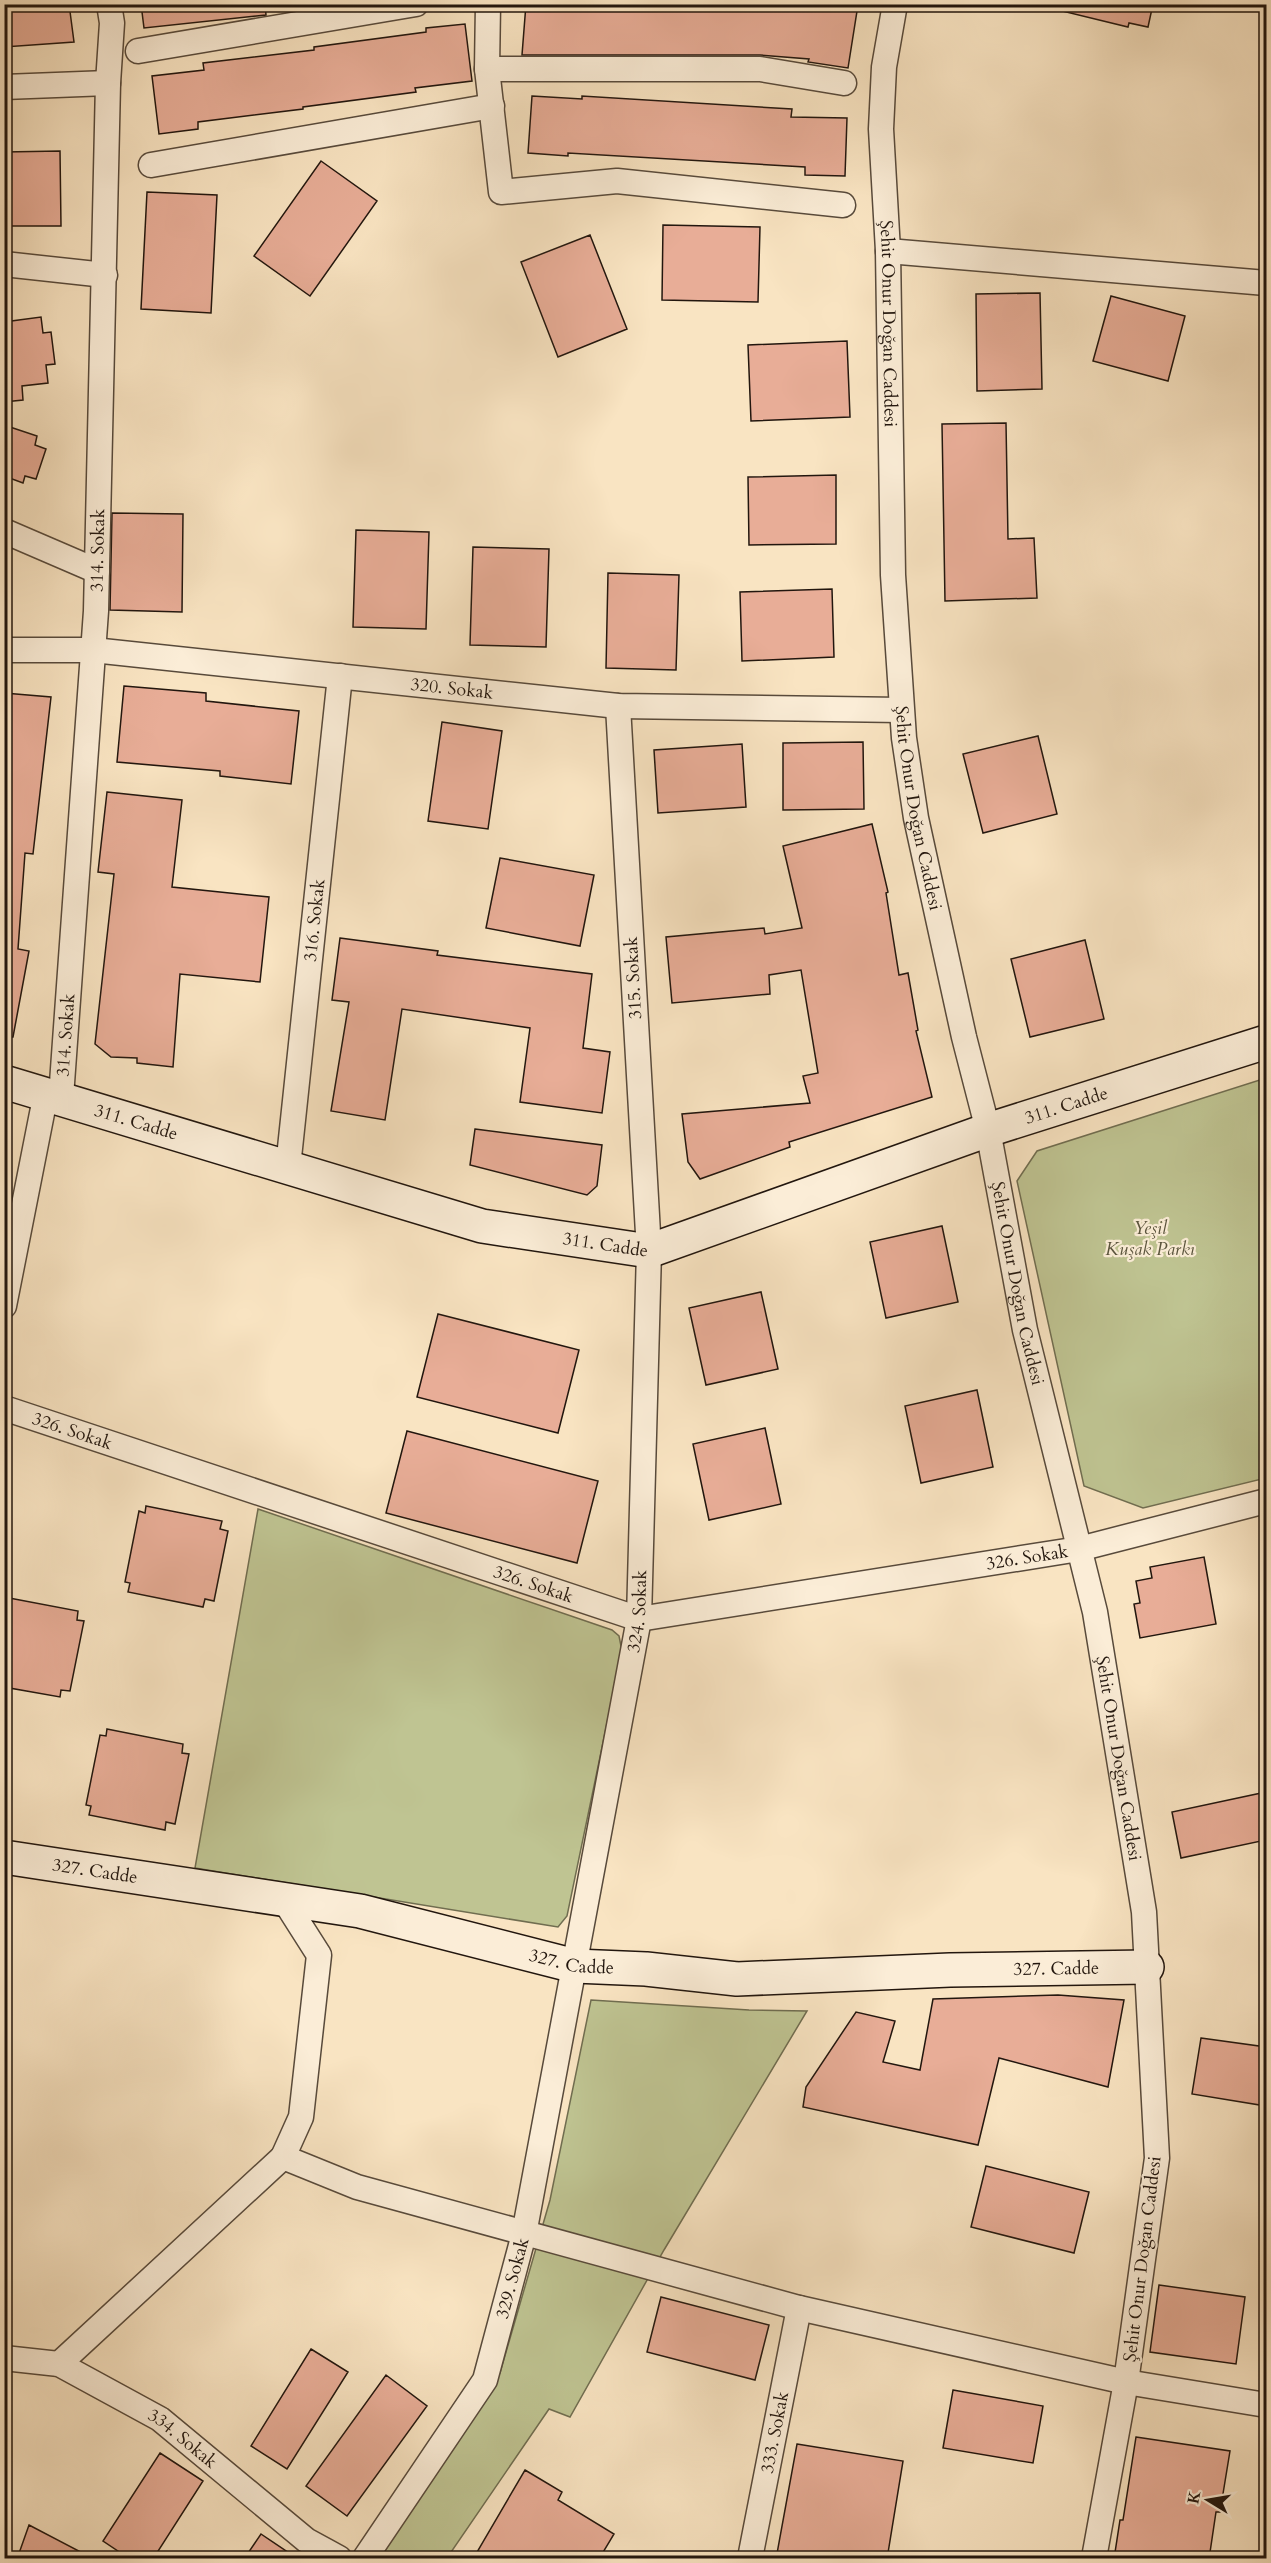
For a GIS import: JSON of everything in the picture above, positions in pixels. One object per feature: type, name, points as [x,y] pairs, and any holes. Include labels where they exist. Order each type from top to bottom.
[{"type":"street","name":"314. Sokak","points":[[4,1306],[53,1095],[93,650],[105,275],[108,83],[112,23],[109,4]]},
{"type":"street","points":[[138,51],[416,4]]},
{"type":"street","points":[[488,4],[488,69],[501,192],[617,181],[843,205]]},
{"type":"street","name":"Şehit Onur Doğan Caddesi","points":[[895,4],[884,68],[881,129],[888,251],[893,574],[901,710],[916,818],[964,1037],[988,1130],[1025,1329],[1095,1612],[1144,1912],[1157,2158],[1126,2382],[1094,2559]]},
{"type":"street","points":[[488,69],[760,69],[844,83]]},
{"type":"street","points":[[4,87],[108,83]]},
{"type":"street","points":[[151,165],[492,106]]},
{"type":"street","points":[[888,251],[1266,283]]},
{"type":"street","points":[[4,264],[105,275]]},
{"type":"street","points":[[4,531],[97,571]]},
{"type":"street","name":"320. Sokak","points":[[4,650],[93,650],[618,706],[901,710]]},
{"type":"street","name":"316. Sokak","points":[[288,1167],[340,676]]},
{"type":"street","name":"315. Sokak","points":[[618,706],[649,1251]]},
{"type":"street","name":"311. Cadde","points":[[4,1082],[482,1226],[649,1251],[988,1130],[1266,1042]]},
{"type":"street","name":"324. Sokak","points":[[575,1966],[639,1619],[649,1251]]},
{"type":"street","name":"326. Sokak","points":[[4,1408],[639,1619],[1079,1549],[1266,1501]]},
{"type":"street","name":"327. Cadde","points":[[4,1857],[360,1911],[575,1966],[646,1969],[737,1979],[950,1970],[1147,1967]]},
{"type":"street","points":[[58,2364],[283,2157],[301,2117],[318,1955],[284,1900]]},
{"type":"street","name":"329. Sokak","points":[[365,2559],[485,2380],[524,2234],[575,1966]]},
{"type":"street","points":[[283,2157],[357,2187],[799,2308],[1126,2382],[1266,2406]]},
{"type":"street","name":"333. Sokak","points":[[750,2559],[799,2308]]},
{"type":"street","name":"334. Sokak","points":[[4,2358],[58,2364],[160,2419],[306,2540],[339,2559]]},
{"type":"green space","name":"Yeşil Kuşak Parkı","points":[[1266,1078],[1266,1478],[1143,1508],[1084,1486],[1017,1181],[1037,1151]]},
{"type":"green space","points":[[258,1509],[612,1630],[619,1636],[622,1651],[567,1916],[558,1927],[195,1868]]},
{"type":"green space","points":[[591,2000],[749,2010],[807,2011],[664,2250],[570,2417],[549,2409],[447,2558],[380,2558],[500,2373],[550,2200]]},
{"type":"building","points":[[4,4],[69,4],[74,42],[4,47]]},
{"type":"building","points":[[141,4],[265,4],[266,15],[144,28]]},
{"type":"building","points":[[526,4],[814,4],[857,11],[848,68],[808,62],[809,59],[760,55],[522,55]]},
{"type":"building","points":[[1062,4],[1153,4],[1148,27],[1129,23],[1128,27],[1062,11]]},
{"type":"building","points":[[465,24],[472,81],[415,88],[416,92],[303,107],[303,109],[198,122],[198,129],[159,134],[152,76],[204,70],[203,63],[314,50],[314,47],[426,32],[426,28]]},
{"type":"building","points":[[532,96],[582,99],[582,96],[792,109],[791,117],[847,118],[845,176],[805,175],[805,167],[568,153],[568,156],[528,153]]},
{"type":"building","points":[[60,151],[61,226],[4,226],[4,152]]},
{"type":"building","points":[[321,161],[377,201],[310,296],[254,256]]},
{"type":"building","points":[[147,192],[217,195],[211,313],[141,309]]},
{"type":"building","points":[[663,225],[760,227],[758,302],[662,300]]},
{"type":"building","points":[[590,235],[627,329],[558,357],[521,262]]},
{"type":"building","points":[[1040,293],[1042,389],[977,391],[976,294]]},
{"type":"building","points":[[1111,296],[1185,316],[1168,381],[1093,361]]},
{"type":"building","points":[[41,317],[43,333],[51,332],[55,364],[46,365],[48,383],[22,386],[23,400],[4,402],[4,322]]},
{"type":"building","points":[[847,341],[850,417],[751,421],[748,345]]},
{"type":"building","points":[[1006,423],[1008,539],[1034,538],[1037,598],[945,601],[942,424]]},
{"type":"building","points":[[4,425],[37,436],[35,445],[46,449],[36,479],[25,476],[23,483],[4,476]]},
{"type":"building","points":[[836,475],[836,544],[749,545],[748,477]]},
{"type":"building","points":[[112,513],[183,514],[182,612],[110,610]]},
{"type":"building","points":[[356,530],[429,532],[426,629],[353,627]]},
{"type":"building","points":[[473,547],[549,549],[546,647],[470,645]]},
{"type":"building","points":[[608,573],[679,575],[676,670],[606,668]]},
{"type":"building","points":[[832,589],[834,657],[742,661],[740,592]]},
{"type":"building","points":[[124,686],[206,693],[206,701],[299,711],[291,784],[220,776],[220,771],[117,762]]},
{"type":"building","points":[[4,693],[51,697],[33,854],[25,853],[18,949],[29,951],[13,1037],[4,1037]]},
{"type":"building","points":[[442,722],[502,731],[488,829],[428,821]]},
{"type":"building","points":[[1038,736],[1057,814],[983,833],[963,754]]},
{"type":"building","points":[[863,742],[864,809],[783,810],[783,743]]},
{"type":"building","points":[[742,744],[746,807],[658,813],[654,750]]},
{"type":"building","points":[[107,792],[182,800],[172,887],[269,897],[260,982],[180,974],[173,1067],[137,1063],[137,1058],[111,1057],[95,1044],[114,874],[98,872]]},
{"type":"building","points":[[872,824],[888,892],[886,893],[899,975],[908,973],[918,1030],[916,1031],[932,1097],[789,1142],[790,1147],[700,1179],[688,1162],[682,1114],[810,1103],[803,1076],[818,1073],[801,970],[769,975],[770,994],[672,1003],[666,937],[764,928],[765,934],[802,928],[783,846]]},
{"type":"building","points":[[500,858],[594,875],[580,946],[486,928]]},
{"type":"building","points":[[340,938],[438,951],[437,955],[592,974],[583,1048],[610,1052],[602,1113],[520,1102],[530,1028],[402,1009],[385,1120],[331,1111],[349,1002],[332,1000]]},
{"type":"building","points":[[1085,940],[1104,1019],[1030,1037],[1011,959]]},
{"type":"building","points":[[475,1129],[602,1145],[597,1186],[587,1195],[470,1165]]},
{"type":"building","points":[[942,1226],[958,1302],[886,1318],[870,1242]]},
{"type":"building","points":[[761,1292],[778,1369],[706,1385],[689,1308]]},
{"type":"building","points":[[438,1314],[579,1350],[558,1433],[417,1397]]},
{"type":"building","points":[[977,1390],[993,1467],[921,1483],[905,1406]]},
{"type":"building","points":[[765,1428],[781,1504],[709,1520],[693,1444]]},
{"type":"building","points":[[407,1431],[598,1481],[577,1563],[386,1513]]},
{"type":"building","points":[[146,1506],[222,1521],[220,1529],[228,1531],[214,1601],[205,1599],[203,1607],[128,1592],[130,1583],[125,1582],[139,1511],[145,1513]]},
{"type":"building","points":[[1204,1557],[1216,1624],[1140,1638],[1134,1604],[1140,1603],[1136,1581],[1152,1578],[1150,1567]]},
{"type":"building","points":[[4,1597],[78,1611],[77,1620],[84,1621],[70,1691],[61,1690],[60,1697],[4,1687]]},
{"type":"building","points":[[107,1729],[183,1744],[182,1753],[189,1754],[175,1824],[166,1822],[165,1830],[89,1815],[91,1806],[86,1805],[100,1735],[106,1736]]},
{"type":"building","points":[[1266,1792],[1266,1840],[1181,1858],[1172,1812]]},
{"type":"building","points":[[1058,1995],[1124,2000],[1108,2087],[999,2058],[978,2145],[803,2107],[806,2087],[856,2012],[895,2021],[883,2062],[920,2070],[933,1999]]},
{"type":"building","points":[[1201,2038],[1266,2047],[1266,2106],[1192,2094]]},
{"type":"building","points":[[986,2166],[1089,2192],[1074,2253],[971,2227]]},
{"type":"building","points":[[1159,2285],[1245,2297],[1236,2364],[1150,2352]]},
{"type":"building","points":[[661,2297],[769,2325],[755,2380],[647,2352]]},
{"type":"building","points":[[311,2349],[348,2372],[287,2469],[251,2446]]},
{"type":"building","points":[[386,2375],[427,2406],[347,2516],[306,2486]]},
{"type":"building","points":[[953,2390],[1043,2406],[1033,2463],[943,2448]]},
{"type":"building","points":[[1136,2437],[1230,2451],[1220,2512],[1216,2512],[1209,2559],[1114,2559],[1120,2520],[1123,2520]]},
{"type":"building","points":[[797,2444],[903,2461],[887,2559],[776,2559]]},
{"type":"building","points":[[160,2453],[203,2481],[153,2559],[130,2559],[103,2541]]},
{"type":"building","points":[[525,2470],[562,2492],[558,2500],[614,2534],[599,2559],[473,2559]]},
{"type":"building","points":[[29,2525],[94,2559],[17,2559]]},
{"type":"building","points":[[261,2534],[298,2559],[244,2559]]}]
